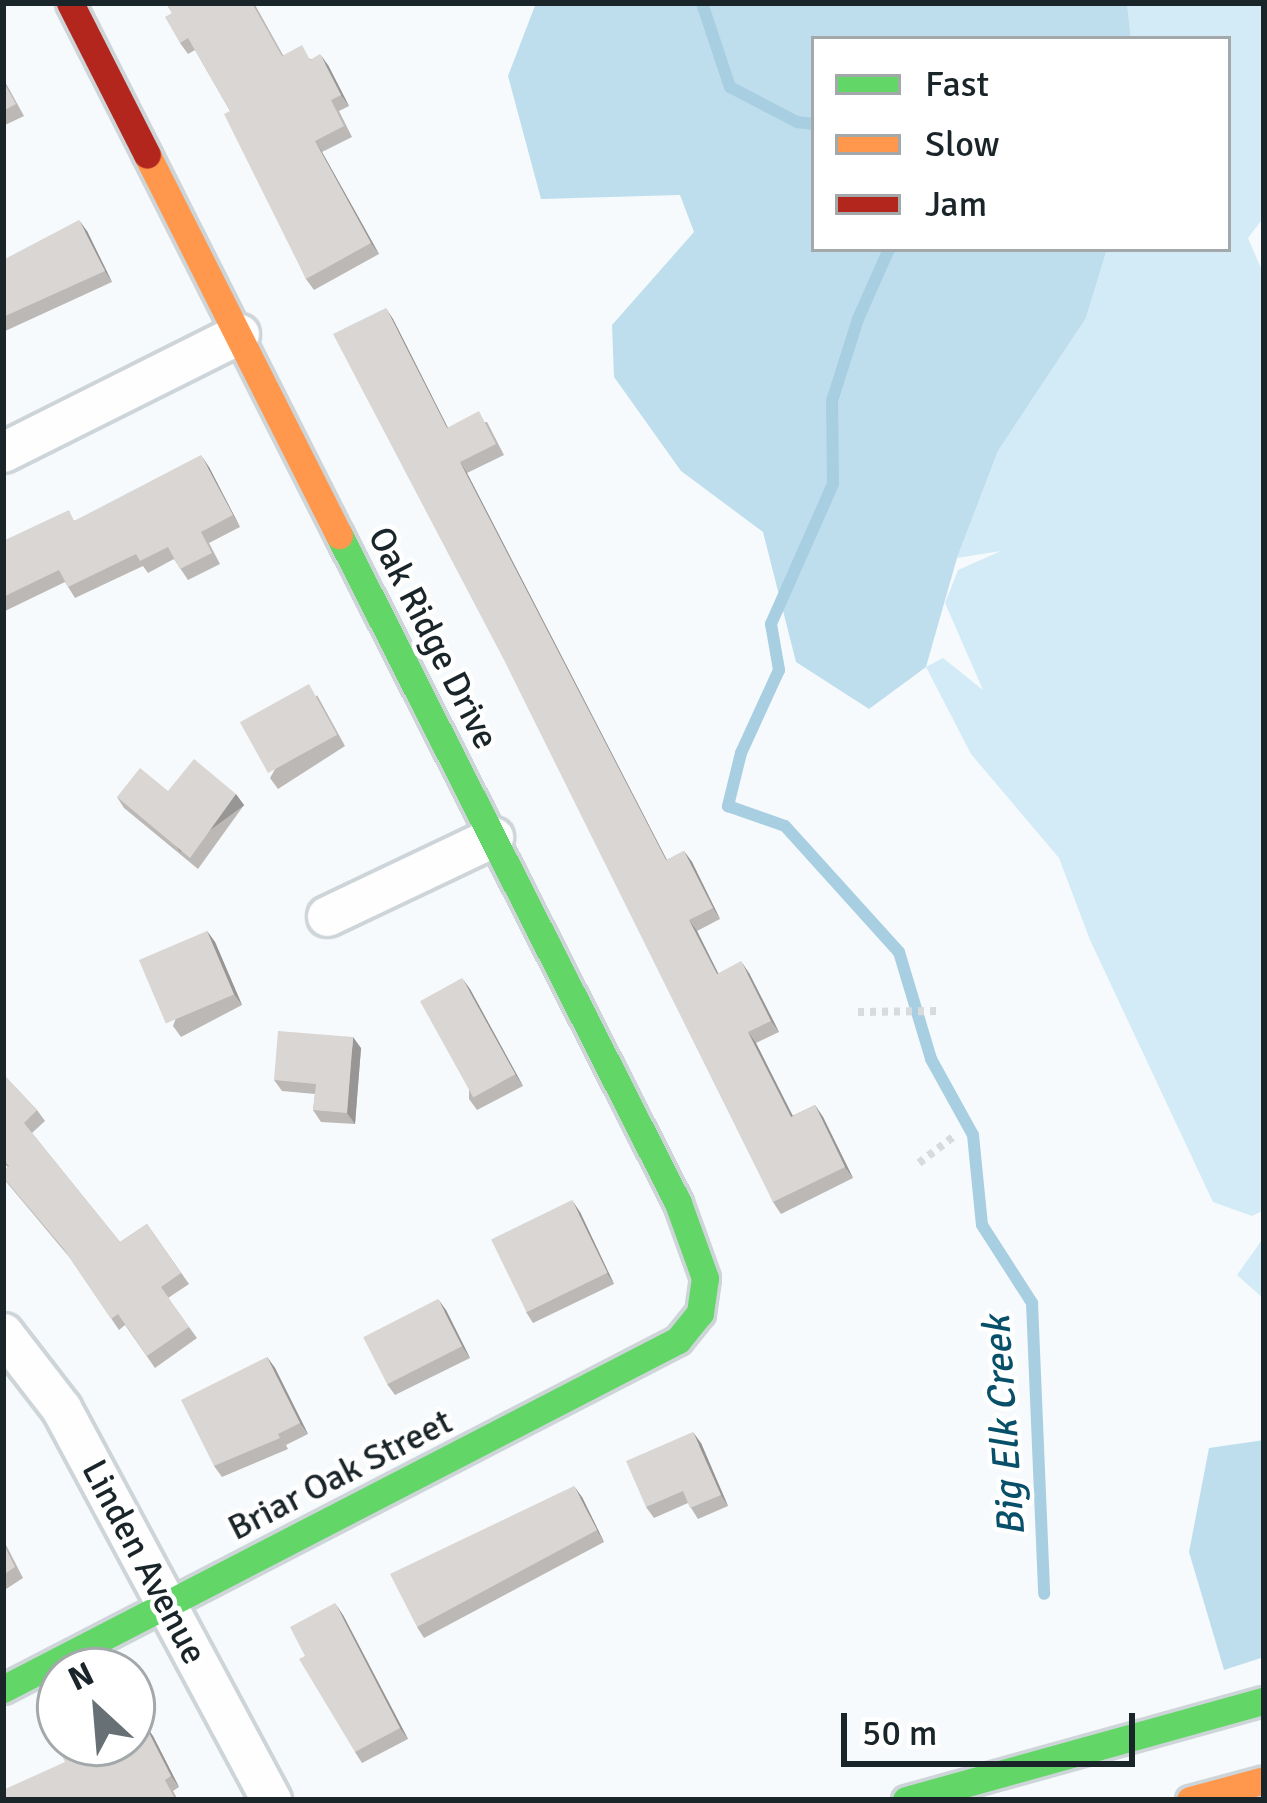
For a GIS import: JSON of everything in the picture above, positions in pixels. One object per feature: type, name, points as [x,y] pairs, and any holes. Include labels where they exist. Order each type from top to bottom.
[{"type":"street","name":"Oak Ridge Drive","points":[[70,3],[678,1202],[702,1266],[700,1313]]},
{"type":"street","points":[[3,452],[239,334]]},
{"type":"street","points":[[327,916],[493,838]]},
{"type":"street","name":"Briar Oak Street","points":[[3,1689],[678,1340],[700,1313]]},
{"type":"street","name":"Linden Avenue","points":[[3,1333],[61,1408],[271,1800]]},
{"type":"street","points":[[906,1800],[1264,1701]]},
{"type":"street","points":[[1190,1800],[1264,1780]]},
{"type":"path","points":[[858,1012],[940,1011]]},
{"type":"path","points":[[919,1163],[953,1137]]},
{"type":"shaded area","points":[[536,3],[1127,3],[1131,36],[811,36],[811,252],[1106,252],[1086,318],[998,451],[957,558],[926,667],[869,709],[796,662],[763,532],[681,471],[614,377],[612,325],[694,232],[680,195],[541,199],[508,76]]},
{"type":"shaded area","points":[[1127,3],[1264,3],[1264,217],[1248,238],[1264,275],[1264,1210],[1252,1216],[1213,1202],[1090,940],[1059,858],[971,754],[926,667],[943,658],[983,690],[945,603],[958,570],[1001,551],[957,558],[998,451],[1086,318],[1106,252],[1231,252],[1231,36],[1131,36]]},
{"type":"shaded area","points":[[1264,1237],[1264,1299],[1237,1275]]},
{"type":"shaded area","points":[[1264,1440],[1264,1657],[1224,1670],[1189,1552],[1209,1448]]},
{"type":"building","points":[[166,3],[252,3],[282,56],[302,45],[310,60],[320,54],[341,95],[331,100],[344,126],[315,141],[371,243],[306,279],[224,114],[230,111],[188,38],[180,43],[165,17],[172,13]]},
{"type":"building","points":[[3,81],[16,104],[3,111]]},
{"type":"building","points":[[79,220],[105,271],[3,317],[3,260]]},
{"type":"building","points":[[386,308],[447,428],[479,411],[496,444],[460,462],[666,860],[684,851],[713,908],[689,920],[717,974],[741,961],[771,1021],[748,1032],[791,1117],[815,1105],[845,1167],[773,1202],[504,660],[333,334]]},
{"type":"building","points":[[201,455],[233,515],[201,532],[212,553],[180,569],[168,547],[140,561],[136,554],[68,587],[59,570],[3,597],[3,541],[69,510],[74,521]]},
{"type":"building","points":[[309,684],[337,735],[268,773],[240,722]]},
{"type":"building","points":[[194,759],[236,794],[190,858],[117,797],[140,768],[168,791]]},
{"type":"building","points":[[207,931],[234,995],[166,1023],[139,960]]},
{"type":"building","points":[[462,978],[515,1074],[473,1097],[420,1001]]},
{"type":"building","points":[[278,1031],[353,1037],[347,1113],[313,1110],[316,1084],[274,1080]]},
{"type":"building","points":[[3,1074],[37,1110],[24,1123],[120,1242],[147,1224],[181,1273],[161,1287],[189,1327],[147,1356],[118,1314],[111,1319],[63,1248],[3,1177],[9,1166],[3,1159]]},
{"type":"building","points":[[572,1200],[608,1273],[527,1312],[491,1239]]},
{"type":"building","points":[[438,1299],[462,1346],[387,1384],[363,1337]]},
{"type":"building","points":[[267,1357],[300,1423],[278,1434],[280,1438],[214,1466],[181,1400]]},
{"type":"building","points":[[693,1432],[721,1495],[690,1508],[683,1491],[646,1507],[626,1461]]},
{"type":"building","points":[[574,1486],[597,1530],[417,1627],[390,1574]]},
{"type":"building","points":[[3,1543],[15,1567],[3,1575]]},
{"type":"building","points":[[335,1603],[400,1728],[355,1752],[299,1659],[305,1656],[290,1627]]},
{"type":"building","points":[[156,1747],[171,1776],[165,1780],[175,1799],[3,1800],[3,1790],[54,1767],[156,1767]]},
{"type":"waterway","name":"Big Elk Creek","points":[[702,3],[730,87],[797,122],[811,124]]},
{"type":"waterway","name":"Big Elk Creek","points":[[888,252],[858,319],[832,401],[833,484],[771,624],[779,670],[741,753],[728,806],[785,826],[899,952],[931,1059],[973,1135],[982,1225],[1032,1303],[1044,1594]]},
{"type":"traffic: fast","points":[[3,1689],[678,1340],[700,1313],[705,1278],[678,1203],[339,535]]},
{"type":"traffic: fast","points":[[906,1800],[1264,1701]]},
{"type":"traffic: slow","points":[[147,155],[339,535]]},
{"type":"traffic: slow","points":[[1190,1800],[1264,1780]]},
{"type":"traffic: jam","points":[[70,3],[147,155]]}]
